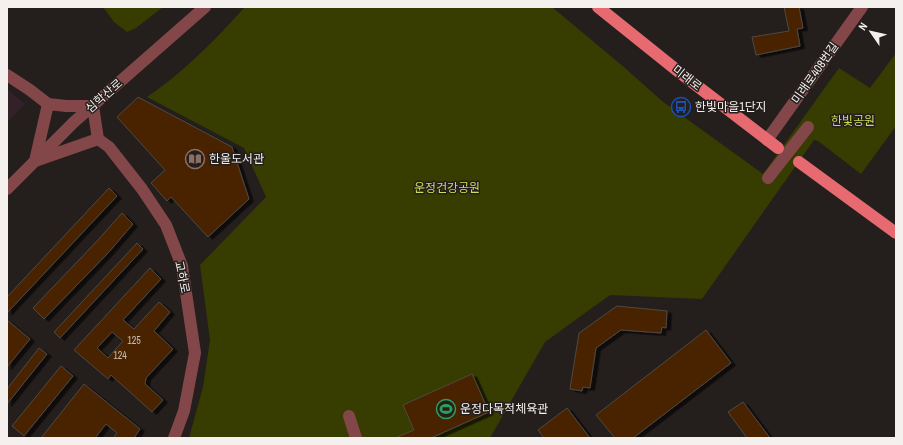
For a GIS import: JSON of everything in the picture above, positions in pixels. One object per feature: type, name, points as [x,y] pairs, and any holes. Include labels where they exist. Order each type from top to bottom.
[{"type":"main road","name":"미래로","points":[[598,7],[679,72],[778,148]]},
{"type":"main road","points":[[799,162],[896,233]]},
{"type":"street","name":"심학산로","points":[[7,189],[74,122],[205,7]]},
{"type":"street","name":"미래로408번길","points":[[767,140],[862,7]]},
{"type":"street","points":[[7,75],[48,104],[92,106],[98,139],[36,161]]},
{"type":"street","points":[[36,161],[48,104]]},
{"type":"street","points":[[768,178],[808,127]]},
{"type":"street","name":"교하로","points":[[98,139],[109,148],[146,195],[166,225],[182,266],[195,353],[184,410],[174,438]]},
{"type":"street","points":[[349,416],[356,438]]},
{"type":"shaded area","points":[[7,89],[25,104],[7,123]]},
{"type":"green space","points":[[103,7],[163,7],[136,28],[127,32],[114,22]]},
{"type":"green space","name":"운정건강공원","points":[[245,7],[552,7],[662,101],[763,174],[839,68],[870,88],[896,53],[896,126],[861,174],[818,141],[814,140],[702,299],[610,295],[545,342],[490,438],[189,438],[203,387],[210,340],[200,265],[266,197],[244,148],[147,97],[186,67]]},
{"type":"building","points":[[784,7],[799,7],[803,28],[797,29],[800,46],[756,55],[752,37],[789,31]]},
{"type":"building","name":"한울도서관","points":[[138,97],[232,147],[249,199],[208,237],[171,197],[167,201],[151,183],[165,170],[117,117]]},
{"type":"building","points":[[109,188],[117,196],[7,313],[7,297]]},
{"type":"building","points":[[122,213],[133,224],[108,253],[44,319],[33,308]]},
{"type":"building","points":[[137,243],[143,249],[60,338],[54,332]]},
{"type":"building","points":[[150,268],[161,279],[123,320],[134,329],[159,302],[170,312],[154,331],[173,349],[146,378],[145,384],[163,400],[152,412],[111,375],[108,379],[74,350]],"holes":[[[112,332],[123,341],[108,358],[97,348]]]},
{"type":"building","points":[[617,306],[667,311],[666,328],[662,327],[661,333],[621,330],[596,348],[590,388],[583,387],[582,391],[570,389],[579,333]]},
{"type":"building","points":[[7,320],[30,339],[7,367]]},
{"type":"building","points":[[706,330],[731,363],[633,438],[615,438],[596,415]]},
{"type":"building","points":[[39,348],[47,354],[7,404],[7,389]]},
{"type":"building","points":[[61,366],[73,376],[24,436],[12,426]]},
{"type":"building","name":"운정다목적체육관","points":[[472,374],[489,412],[431,438],[395,438],[414,430],[403,405]]},
{"type":"building","points":[[84,384],[140,429],[134,438],[113,438],[117,433],[106,424],[95,438],[41,438]]},
{"type":"building","points":[[743,402],[770,438],[747,438],[728,412]]},
{"type":"building","points":[[567,408],[590,438],[544,438],[538,430]]},
{"type":"place","name":"한빛마을1단지","points":[[681,107]]},
{"type":"place","name":"한울도서관","points":[[195,159]]},
{"type":"place","name":"운정다목적체육관","points":[[446,409]]},
{"type":"park label","name":"한빛공원","points":[[853,121]]}]
